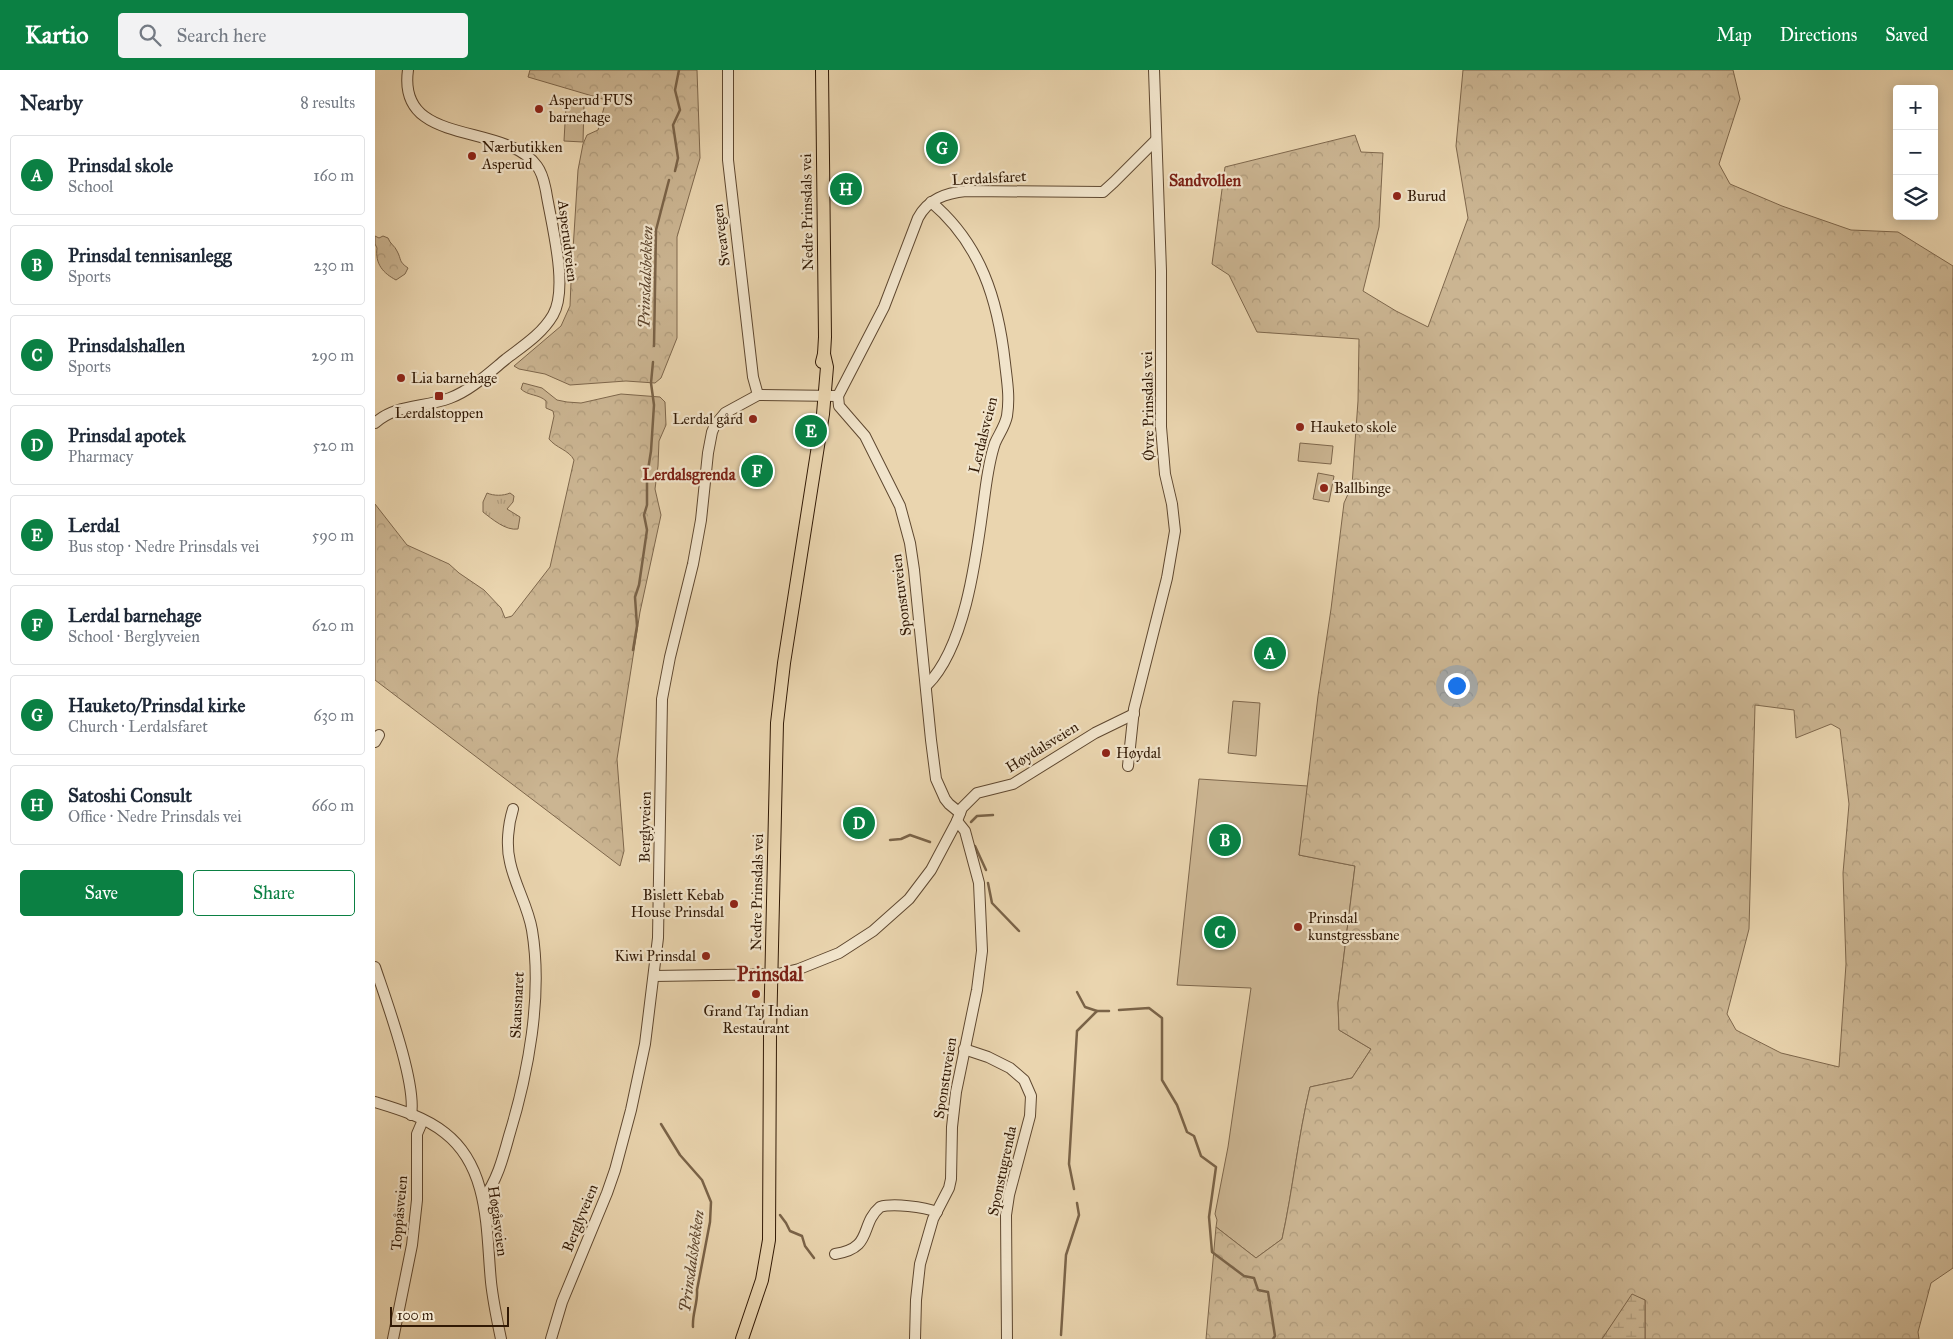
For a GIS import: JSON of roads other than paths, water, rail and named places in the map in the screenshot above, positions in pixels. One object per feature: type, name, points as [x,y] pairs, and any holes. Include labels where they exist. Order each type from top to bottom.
[{"type":"main road","name":"Nedre Prinsdals vei","points":[[742,1339],[762,1280],[769,1240],[771,975],[777,723],[812,474],[828,395],[825,354],[822,70]]},
{"type":"street","name":"Asperudveien","points":[[375,423],[397,410],[447,399],[468,388],[540,331],[553,314],[559,296],[559,275],[544,179],[537,166],[524,154],[507,144],[443,126],[427,119],[417,108],[410,94],[408,70]]},
{"type":"street","name":"Sveavegen","points":[[729,70],[728,160],[754,384],[758,395]]},
{"type":"street","name":"Øvre Prinsdals vei","points":[[1129,766],[1134,714],[1143,667],[1167,578],[1175,531],[1172,504],[1165,474],[1161,427],[1162,284],[1154,70]]},
{"type":"street","name":"Lerdalsfaret","points":[[931,202],[949,194],[966,191],[1103,192],[1156,140]]},
{"type":"street","points":[[828,395],[886,303],[918,218],[931,202]]},
{"type":"street","name":"Lerdalsveien","points":[[927,685],[942,665],[952,646],[970,592],[990,464],[995,442],[1002,432],[1007,416],[1009,396],[1003,342],[995,305],[982,268],[965,237],[953,222],[931,202]]},
{"type":"street","name":"Berglyveien","points":[[551,1339],[562,1302],[615,1170],[644,1052],[658,938],[661,714],[666,676],[693,564],[701,520],[712,432],[725,413],[758,395],[828,395]]},
{"type":"street","name":"Sponstuveien","points":[[828,395],[865,436],[899,506],[913,562],[927,685],[931,740],[938,786],[959,817],[965,831],[979,883],[982,941],[977,990],[964,1050],[952,1126],[951,1178],[949,1188],[926,1239],[919,1272],[915,1339]]},
{"type":"street","name":"Høydalsveien","points":[[654,976],[771,975],[791,971],[839,953],[884,923],[921,884],[931,870],[962,808],[977,793],[1013,784],[1095,733],[1134,714]]},
{"type":"street","name":"Skausnaret","points":[[483,1199],[490,1190],[503,1157],[515,1116],[525,1079],[533,1024],[535,969],[533,931],[509,861],[509,829],[513,810]]},
{"type":"street","points":[[375,967],[406,1069],[413,1102],[411,1115]]},
{"type":"street","name":"Sponstugrenda","points":[[964,1050],[988,1057],[1010,1068],[1024,1080],[1031,1096],[1030,1116],[1005,1215],[1007,1339]]},
{"type":"street","name":"Høgåsveien","points":[[375,1102],[423,1120],[445,1133],[459,1148],[472,1167],[483,1199],[493,1299],[501,1339]]},
{"type":"street","name":"Toppåsveien","points":[[393,1339],[413,1238],[417,1200],[417,1134],[423,1120]]},
{"type":"street","points":[[835,1254],[849,1250],[861,1241],[873,1214],[880,1207],[923,1208],[937,1212]]},
{"type":"waterway","name":"Prinsdalsbekken","points":[[675,171],[678,158],[673,125],[680,110],[675,90],[679,70]]},
{"type":"waterway","name":"Prinsdalsbekken","points":[[654,346],[656,230],[669,180]]},
{"type":"waterway","name":"Prinsdalsbekken","points":[[633,650],[637,626],[635,597],[639,585],[647,530],[644,515],[647,505],[647,476],[651,451],[654,405],[651,383],[653,362]]},
{"type":"waterway","points":[[971,822],[977,816],[993,815]]},
{"type":"waterway","points":[[890,840],[901,839],[910,835],[930,842]]},
{"type":"waterway","points":[[975,846],[986,870]]},
{"type":"waterway","points":[[988,883],[992,903],[1019,931]]},
{"type":"waterway","points":[[1077,992],[1085,1007],[1097,1011],[1109,1011]]},
{"type":"waterway","points":[[1119,1010],[1149,1008],[1162,1018],[1162,1080],[1177,1105],[1187,1132],[1194,1136],[1201,1156],[1216,1167],[1209,1217],[1212,1252],[1244,1276],[1254,1278],[1258,1290],[1268,1292],[1275,1336],[1273,1339]]},
{"type":"waterway","points":[[1074,1189],[1069,1164],[1077,1031],[1097,1011]]},
{"type":"waterway","name":"Prinsdalsbekken","points":[[661,1124],[680,1155],[702,1180],[711,1202],[710,1222],[697,1290],[693,1327]]},
{"type":"waterway","points":[[1061,1335],[1066,1255],[1079,1215],[1077,1203]]},
{"type":"waterway","points":[[780,1215],[790,1231],[802,1236],[805,1246],[814,1258]]},
{"type":"place","name":"Asperud FUS barnehage","points":[[539,109]]},
{"type":"place","name":"Hauketo/Prinsdal kirke","points":[[942,148]]},
{"type":"place","name":"Nærbutikken Asperud","points":[[472,156]]},
{"type":"place","name":"Satoshi Consult","points":[[846,189]]},
{"type":"place","name":"Burud","points":[[1397,196]]},
{"type":"place","name":"Lia barnehage","points":[[401,378]]},
{"type":"place","name":"Lerdalstoppen","points":[[439,396]]},
{"type":"place","name":"Lerdal gård","points":[[753,419]]},
{"type":"place","name":"Hauketo skole","points":[[1300,427]]},
{"type":"place","name":"Lerdal","points":[[811,431]]},
{"type":"place","name":"Lerdal barnehage","points":[[757,471]]},
{"type":"place","name":"Ballbinge","points":[[1324,488]]},
{"type":"place","name":"Prinsdal skole","points":[[1270,653]]},
{"type":"place","name":"Høydal","points":[[1106,753]]},
{"type":"place","name":"Prinsdal apotek","points":[[859,823]]},
{"type":"place","name":"Prinsdal tennisanlegg","points":[[1225,840]]},
{"type":"place","name":"Bislett Kebab House Prinsdal","points":[[734,904]]},
{"type":"place","name":"Prinsdal kunstgressbane","points":[[1298,927]]},
{"type":"place","name":"Prinsdalshallen","points":[[1220,932]]},
{"type":"place","name":"Kiwi Prinsdal","points":[[706,956]]},
{"type":"place","name":"Grand Taj Indian Restaurant","points":[[756,994]]},
{"type":"district","name":"Sandvollen","points":[[1205,180]]},
{"type":"district","name":"Lerdalsgrenda","points":[[689,474]]},
{"type":"district","name":"Prinsdal","points":[[770,974]]}]
